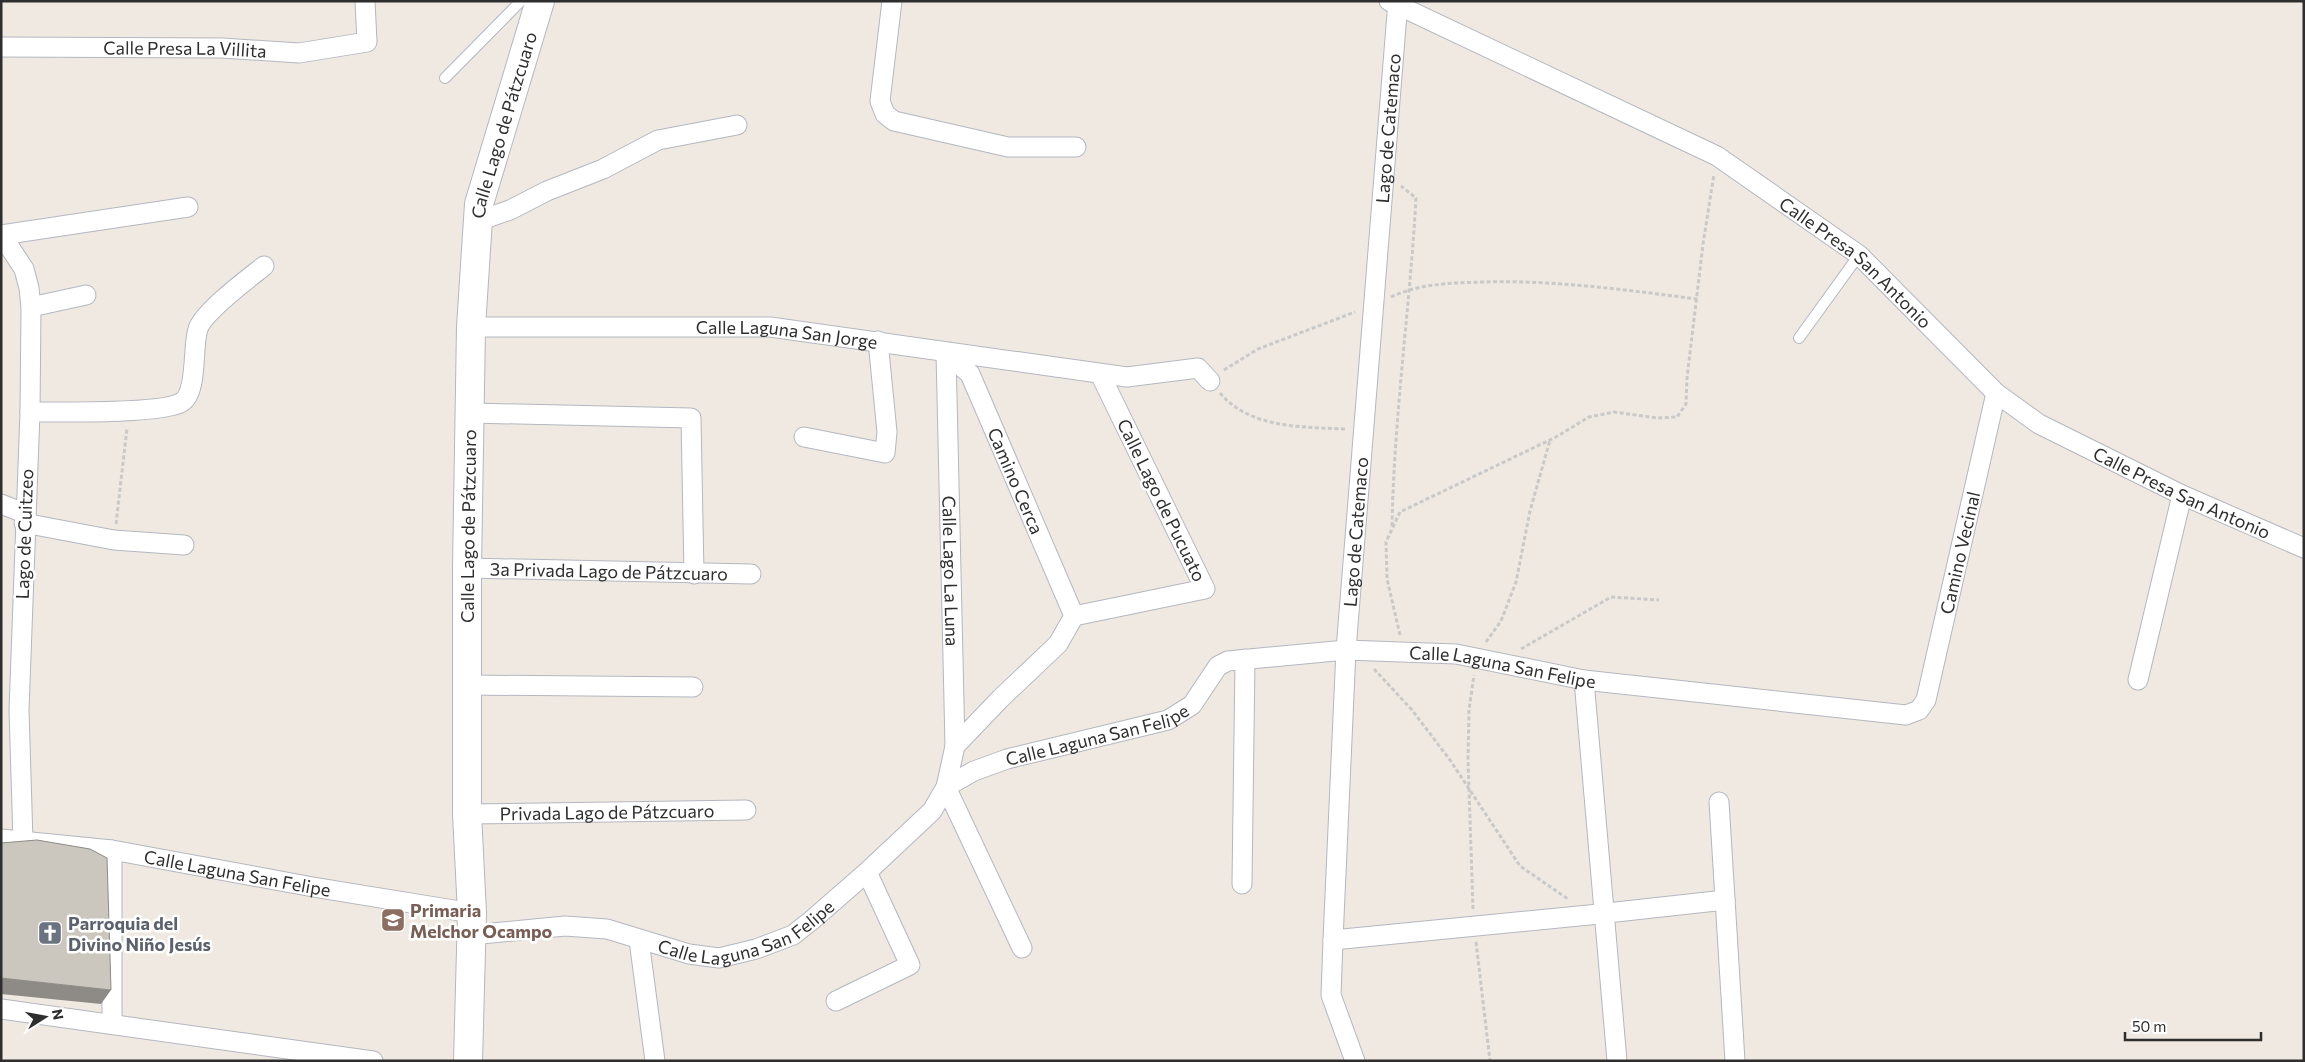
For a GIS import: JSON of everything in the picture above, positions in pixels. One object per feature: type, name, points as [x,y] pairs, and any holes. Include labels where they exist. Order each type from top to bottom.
[{"type":"street","name":"Calle Presa La Villita","points":[[1,47],[222,48],[299,53],[367,42],[365,1]]},
{"type":"street","name":"Calle Lago de Pátzcuaro","points":[[468,1061],[472,924],[467,814],[467,568],[472,327],[479,204],[540,1]]},
{"type":"street","points":[[892,1],[880,101],[885,114],[894,121],[1008,146],[1076,147]]},
{"type":"street","name":"Calle Presa San Antonio","points":[[1395,2],[1717,156],[1859,255],[1996,393],[2040,424],[2182,495],[2304,548]]},
{"type":"street","name":"Lago de Catemaco","points":[[1355,1061],[1331,996],[1333,940],[1364,430],[1385,173],[1395,2]]},
{"type":"street","points":[[478,221],[510,210],[547,191],[604,169],[658,140],[737,125]]},
{"type":"street","points":[[2,235],[188,207]]},
{"type":"street","name":"Lago de Cuitzeo","points":[[2,235],[24,269],[31,307],[30,412],[10,709],[23,840]]},
{"type":"street","points":[[30,412],[130,410],[168,407],[182,402],[188,395],[191,384],[198,327],[219,303],[264,266]]},
{"type":"street","points":[[31,307],[86,295]]},
{"type":"street","name":"Calle Laguna San Jorge","points":[[472,327],[770,327],[1127,378],[1198,368],[1210,381]]},
{"type":"street","points":[[804,437],[885,453],[887,432],[878,341]]},
{"type":"street","name":"Camino Cerca","points":[[946,353],[970,374],[1074,616]]},
{"type":"street","name":"Calle Lago La Luna","points":[[946,353],[955,746],[946,787]]},
{"type":"street","name":"Calle Lago de Pucuato","points":[[1074,616],[1205,589],[1100,374]]},
{"type":"street","name":"Camino Vecinal","points":[[1919,710],[1926,700],[1996,393]]},
{"type":"street","points":[[471,414],[690,418],[694,574]]},
{"type":"street","points":[[2138,680],[2182,495]]},
{"type":"street","points":[[1,504],[24,518],[114,540],[184,545]]},
{"type":"street","name":"3a Privada Lago de Pátzcuaro","points":[[467,568],[751,574]]},
{"type":"street","points":[[955,746],[1001,698],[1058,644],[1074,616]]},
{"type":"street","name":"Calle Laguna San Felipe","points":[[1,839],[112,850],[313,887],[472,924],[607,929],[689,954],[719,958],[756,949],[793,935],[867,872],[932,811],[946,787],[974,771],[1007,760],[1168,720],[1192,705],[1218,666],[1228,661],[1352,650],[1456,654],[1584,680],[1906,715],[1919,710]]},
{"type":"street","points":[[1242,884],[1245,659]]},
{"type":"street","points":[[1584,680],[1597,914],[1618,1061]]},
{"type":"street","points":[[466,684],[694,687]]},
{"type":"street","points":[[946,787],[1022,948]]},
{"type":"street","points":[[1719,802],[1735,1061]]},
{"type":"street","name":"Privada Lago de Pátzcuaro","points":[[467,814],[746,810]]},
{"type":"street","points":[[112,850],[112,1024]]},
{"type":"street","points":[[836,1001],[910,965],[867,872]]},
{"type":"street","points":[[1333,940],[1725,900]]},
{"type":"street","points":[[639,940],[655,1061]]},
{"type":"street","points":[[1,1009],[373,1061]]},
{"type":"lane","points":[[445,78],[521,1]]},
{"type":"lane","points":[[1799,338],[1859,255]]},
{"type":"path","points":[[1405,652],[1387,579],[1386,542],[1400,512],[1551,439],[1589,417],[1614,412],[1657,418],[1677,417],[1686,404],[1697,299],[1717,156]]},
{"type":"path","points":[[1385,173],[1416,198],[1411,288],[1395,455],[1392,528]]},
{"type":"path","points":[[1364,430],[1302,427],[1267,422],[1231,407],[1210,381],[1232,363],[1258,349],[1411,288],[1451,283],[1533,280],[1697,299]]},
{"type":"path","points":[[114,540],[130,410]]},
{"type":"path","points":[[1490,1061],[1474,926],[1470,837],[1469,710],[1476,658],[1502,622],[1516,582],[1530,511],[1551,439]]},
{"type":"path","points":[[1503,664],[1521,648],[1611,597],[1659,600]]},
{"type":"path","points":[[1352,650],[1412,710],[1471,789],[1520,866],[1597,914]]},
{"type":"building","name":"Parroquia del Divino Niño Jesús","points":[[37,840],[90,849],[107,858],[111,990],[1,978],[1,843]]},
{"type":"place","name":"Primaria Melchor Ocampo","points":[[393,920]]},
{"type":"place","name":"Parroquia del Divino Niño Jesús","points":[[50,933]]}]
